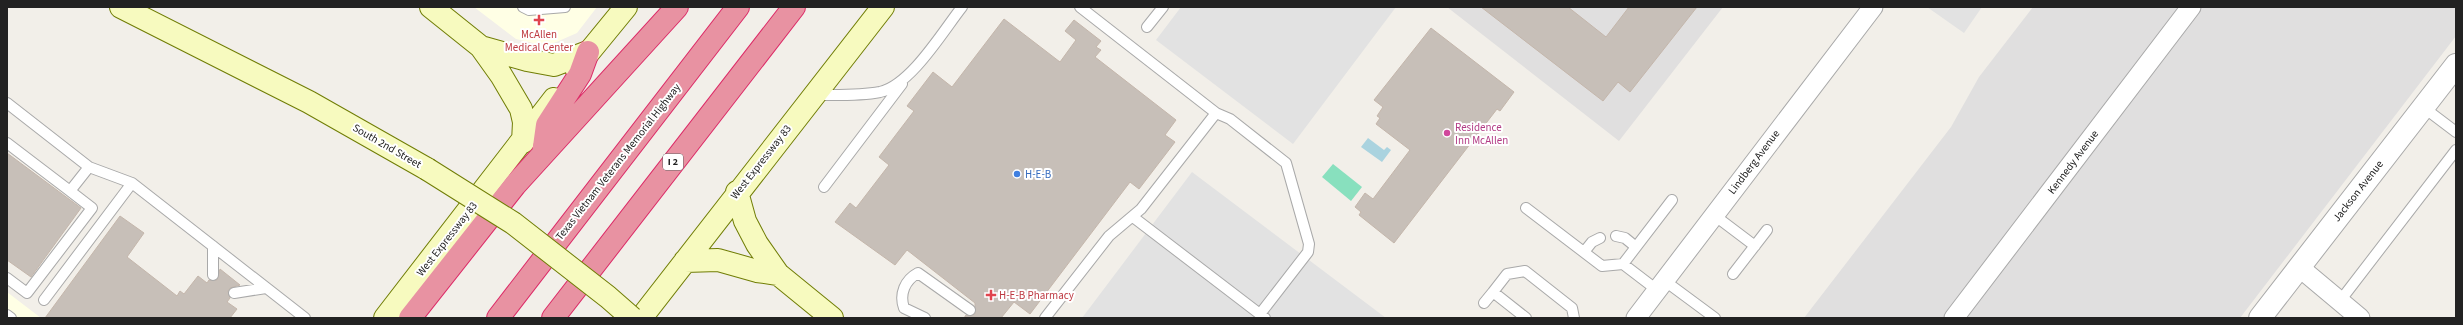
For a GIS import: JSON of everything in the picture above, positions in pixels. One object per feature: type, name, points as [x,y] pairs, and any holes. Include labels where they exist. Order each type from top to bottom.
[{"type":"highway","points":[[410,318],[516,185],[677,7]]},
{"type":"highway","name":"Texas Vietnam Veterans Memorial Highway","points":[[498,318],[738,7]]},
{"type":"highway","name":"I 2","points":[[552,318],[794,7]]},
{"type":"highway","points":[[543,154],[547,125],[580,74],[588,52]]},
{"type":"main road","name":"South 2nd Street","points":[[121,7],[141,13],[309,102],[427,169],[514,223],[608,297],[632,318]]},
{"type":"main road","name":"West Expressway 83","points":[[385,318],[523,142],[588,52],[626,7]]},
{"type":"main road","name":"West Expressway 83","points":[[641,318],[737,192],[883,7]]},
{"type":"main road","points":[[438,9],[481,47],[521,109],[524,122],[523,142]]},
{"type":"main road","points":[[481,47],[527,60],[554,65],[588,52]]},
{"type":"main road","points":[[737,192],[748,226],[757,244],[778,274],[832,318]]},
{"type":"main road","points":[[685,261],[718,260],[757,271],[778,274]]},
{"type":"street","name":"Lindberg Avenue","points":[[1636,318],[1873,7]]},
{"type":"street","name":"Kennedy Avenue","points":[[1954,318],[2191,7]]},
{"type":"street","name":"Jackson Avenue","points":[[2260,318],[2456,65]]},
{"type":"street","points":[[2299,267],[2360,318]]},
{"type":"lane","points":[[522,7],[529,10],[565,7]]},
{"type":"lane","points":[[824,187],[909,74],[962,7]]},
{"type":"lane","points":[[1080,7],[1216,113],[1230,119],[1286,162],[1309,244],[1304,259],[1262,316],[1132,217]]},
{"type":"lane","points":[[1147,28],[1163,7]]},
{"type":"lane","points":[[814,95],[882,92],[896,85],[909,74]]},
{"type":"lane","points":[[7,103],[89,167],[132,183],[305,318]]},
{"type":"lane","points":[[2423,107],[2456,132]]},
{"type":"lane","points":[[1045,318],[1109,236],[1141,210],[1216,113]]},
{"type":"lane","points":[[7,143],[92,208],[27,294],[7,278]]},
{"type":"lane","points":[[2340,301],[2456,150]]},
{"type":"lane","points":[[70,191],[89,167]]},
{"type":"lane","points":[[44,300],[132,183]]},
{"type":"lane","points":[[1623,264],[1672,200]]},
{"type":"lane","points":[[1526,208],[1602,266],[1623,264],[1715,318]]},
{"type":"lane","points":[[1714,215],[1755,246]]},
{"type":"lane","points":[[1733,274],[1767,230]]},
{"type":"lane","points":[[1616,236],[1626,238],[1636,247]]},
{"type":"lane","points":[[1584,252],[1592,242],[1600,238]]},
{"type":"lane","points":[[213,246],[213,276]]},
{"type":"lane","points":[[1484,303],[1507,274],[1525,272],[1572,308],[1574,318]]},
{"type":"lane","points":[[925,318],[904,308],[902,300],[904,288],[911,277],[918,274],[970,310]]},
{"type":"lane","points":[[234,293],[266,288]]},
{"type":"lane","points":[[1493,292],[1526,318]]},
{"type":"lane","points":[[7,315],[11,318]]},
{"type":"shaded area","name":"McAllen Medical Center","points":[[474,7],[597,7],[577,33],[554,43],[537,44],[516,39]]},
{"type":"shaded area","points":[[1181,7],[1396,7],[1293,144],[1156,40]]},
{"type":"shaded area","points":[[1447,7],[1723,7],[1619,141]]},
{"type":"shaded area","points":[[1927,7],[1982,7],[1964,33]]},
{"type":"shaded area","points":[[2033,7],[2456,7],[2456,36],[2240,318],[1804,318],[1951,127],[1979,77]]},
{"type":"shaded area","points":[[1192,172],[1386,318],[1082,318]]},
{"type":"shaded area","points":[[7,292],[41,318],[7,318]]},
{"type":"green space","points":[[1333,164],[1362,187],[1351,201],[1322,177]]},
{"type":"water","points":[[1368,138],[1384,150],[1387,147],[1391,150],[1382,162],[1361,147]]},
{"type":"building","points":[[1481,7],[1568,7],[1606,37],[1629,7],[1697,7],[1630,92],[1618,82],[1603,101]]},
{"type":"building","name":"H-E-B","points":[[1004,19],[1060,62],[1076,40],[1065,31],[1074,20],[1101,41],[1096,47],[1101,50],[1095,57],[1176,120],[1165,135],[1175,142],[1139,189],[1130,182],[1030,314],[1014,302],[1001,318],[964,318],[966,315],[970,316],[975,314],[975,303],[907,250],[895,265],[835,222],[850,203],[856,208],[889,165],[879,157],[914,111],[907,106],[933,72],[952,87]]},
{"type":"building","name":"Residence Inn McAllen","points":[[1431,28],[1514,92],[1500,111],[1497,109],[1394,243],[1359,215],[1361,212],[1355,207],[1365,193],[1373,199],[1410,150],[1376,124],[1380,118],[1377,116],[1383,107],[1374,100]]},
{"type":"building","points":[[7,153],[81,208],[31,277],[7,260]]},
{"type":"building","points":[[120,216],[144,233],[127,257],[177,296],[180,291],[184,294],[198,276],[207,283],[209,280],[217,280],[220,269],[240,285],[230,288],[228,291],[230,298],[227,302],[237,309],[230,318],[45,318]]},
{"type":"place","name":"McAllen Medical Center","points":[[539,20]]},
{"type":"place","name":"Residence Inn McAllen","points":[[1447,133]]},
{"type":"place","name":"H-E-B","points":[[1017,174]]},
{"type":"place","name":"H-E-B Pharmacy","points":[[991,295]]}]
